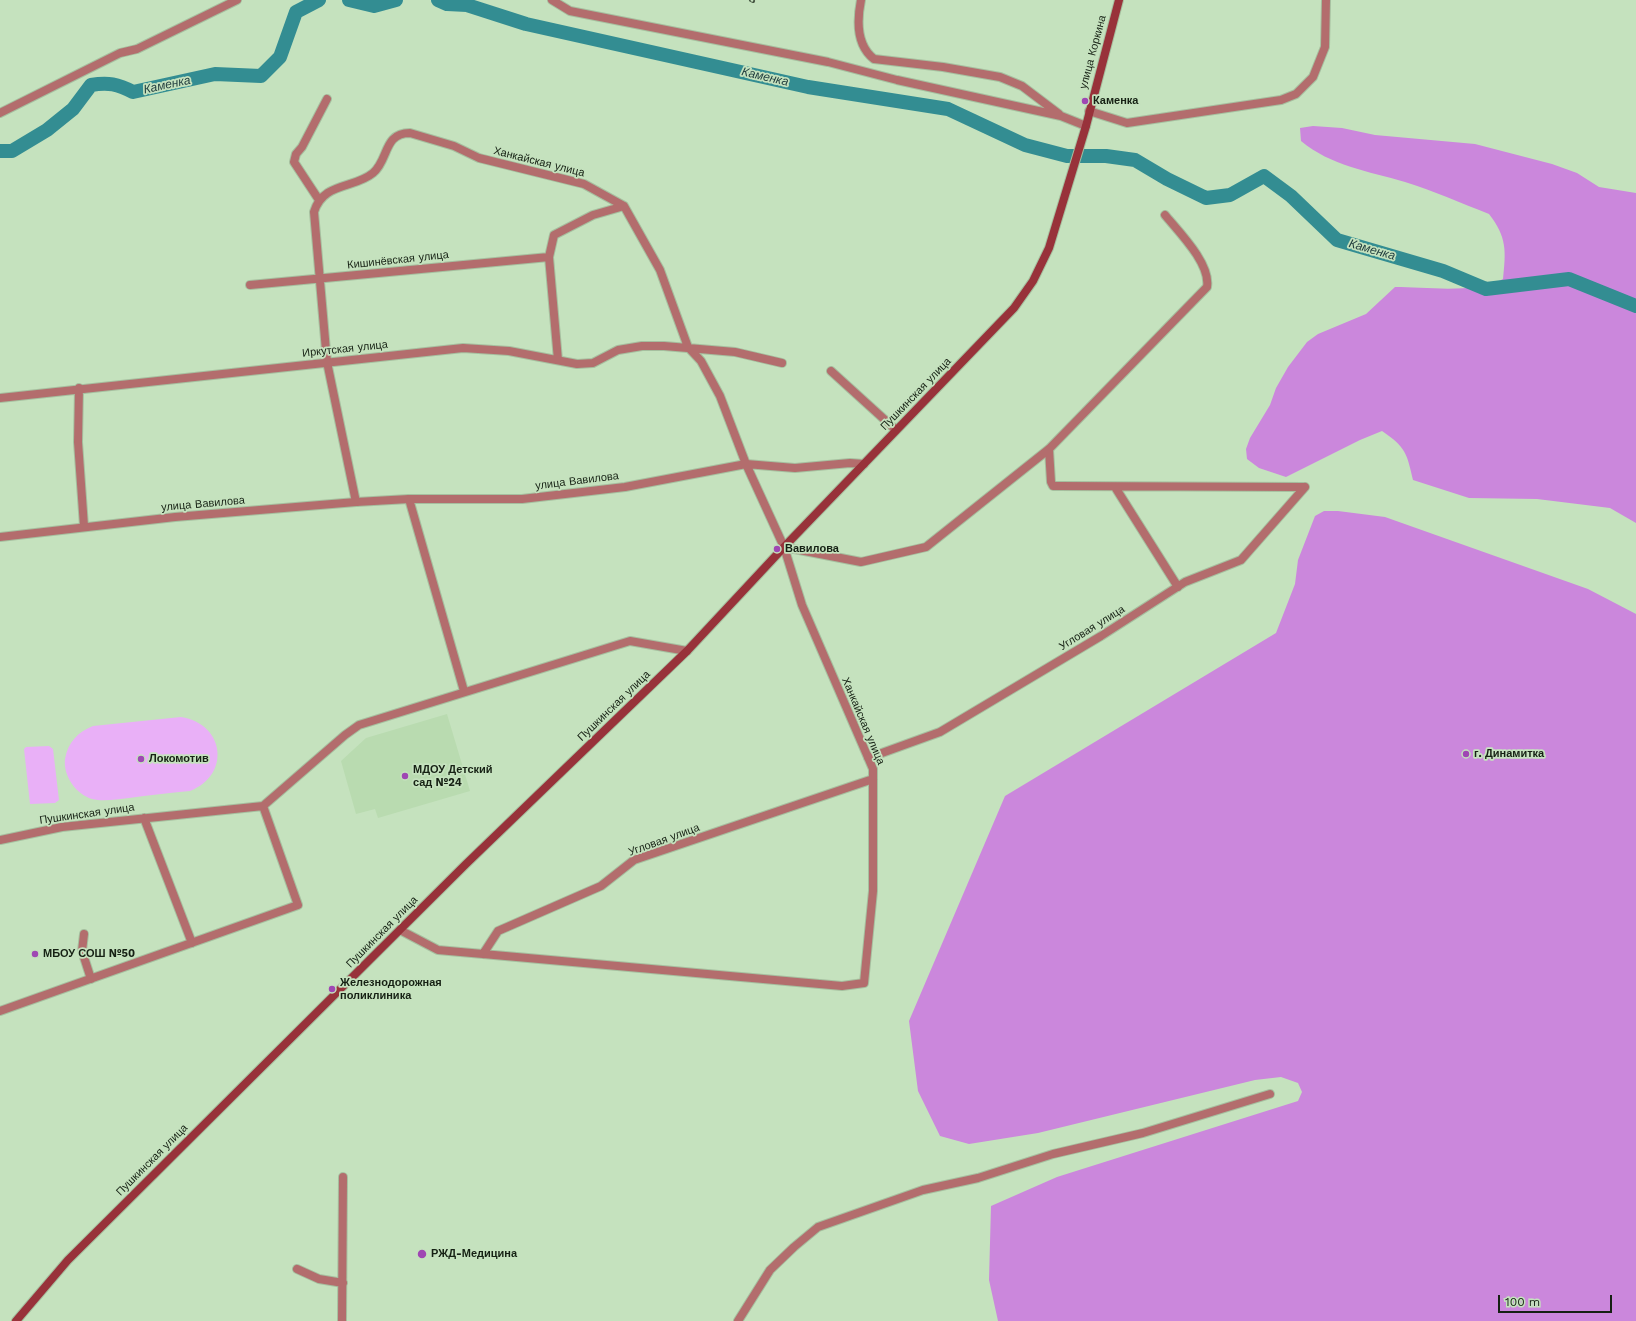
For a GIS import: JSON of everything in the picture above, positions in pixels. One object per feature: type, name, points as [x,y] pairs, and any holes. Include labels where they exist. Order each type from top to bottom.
[{"type":"main road","name":"улица Коркина","points":[[1089,111],[1119,0]]},
{"type":"main road","name":"Пушкинская улица","points":[[16,1321],[68,1260],[466,864],[687,651],[784,547],[1014,308],[1033,281],[1049,248],[1069,185],[1089,111]]},
{"type":"street","points":[[0,113],[120,53],[137,49],[237,0]]},
{"type":"street","points":[[552,0],[570,11],[828,62],[897,80],[1061,116],[1086,126]]},
{"type":"street","points":[[861,0],[859,10],[860,36],[865,52],[874,59],[942,67],[1000,77],[1022,86],[1061,116]]},
{"type":"street","points":[[1089,111],[1127,123],[1281,100],[1296,94],[1313,76],[1325,47],[1326,0]]},
{"type":"street","points":[[327,99],[302,147],[296,154],[294,162],[295,166],[319,200],[314,217],[318,280],[327,362],[356,502]]},
{"type":"street","name":"Ханкайская улица","points":[[319,200],[330,192],[373,173],[392,139],[403,133],[410,133],[454,146],[479,158],[584,184],[624,206]]},
{"type":"street","points":[[558,360],[549,257],[554,236],[593,215],[624,206],[660,270],[688,347],[701,361],[720,396],[746,464]]},
{"type":"street","points":[[784,547],[861,562],[926,547],[1049,449],[1207,287],[1208,276],[1202,262],[1165,215]]},
{"type":"street","name":"Кишинёвская улица","points":[[250,285],[318,280],[451,265],[549,257]]},
{"type":"street","name":"Иркутская улица","points":[[0,398],[78,388],[463,348],[509,351],[577,364],[593,363],[618,350],[630,348],[664,346],[688,347],[735,352],[782,363]]},
{"type":"street","points":[[831,371],[896,430]]},
{"type":"street","points":[[78,388],[78,442],[84,526]]},
{"type":"street","points":[[1049,449],[1051,482],[1053,486],[1115,487],[1178,587]]},
{"type":"street","name":"улица Вавилова","points":[[0,537],[84,526],[356,502],[409,499],[522,499],[625,487],[746,464],[795,468],[850,463],[864,464]]},
{"type":"street","name":"Ханкайская улица","points":[[483,954],[842,986],[864,983],[872,891],[873,769],[802,605],[784,547],[746,464]]},
{"type":"street","name":"Угловая улица","points":[[868,758],[940,732],[1101,636],[1185,582],[1241,560],[1305,487],[1115,487]]},
{"type":"street","points":[[409,499],[464,691]]},
{"type":"street","points":[[0,1012],[298,905],[263,806],[345,735],[359,725],[464,691],[630,641],[687,651]]},
{"type":"street","name":"Угловая улица","points":[[483,954],[498,931],[601,886],[634,860],[873,779]]},
{"type":"street","name":"Пушкинская улица","points":[[0,840],[62,827],[263,806]]},
{"type":"street","points":[[144,818],[192,943]]},
{"type":"street","points":[[400,930],[438,950],[483,954]]},
{"type":"street","points":[[84,934],[82,951],[91,979]]},
{"type":"street","points":[[749,1321],[740,1319],[770,1270],[818,1227],[923,1190],[978,1178],[1053,1154],[1143,1133],[1270,1094]]},
{"type":"street","points":[[342,1321],[343,1177]]},
{"type":"street","points":[[297,1269],[319,1279],[343,1284]]},
{"type":"shaded area","points":[[1313,126],[1342,128],[1375,135],[1475,144],[1552,164],[1577,173],[1599,187],[1636,193],[1636,523],[1610,508],[1537,499],[1469,498],[1413,480],[1407,457],[1401,447],[1382,431],[1360,440],[1286,477],[1259,468],[1247,459],[1246,449],[1250,438],[1270,405],[1276,388],[1288,367],[1307,342],[1318,334],[1366,314],[1395,287],[1450,289],[1479,287],[1492,284],[1503,279],[1505,260],[1504,245],[1499,230],[1489,214],[1437,193],[1405,182],[1350,167],[1325,156],[1301,141],[1300,128]]},
{"type":"shaded area","points":[[1324,511],[1338,511],[1385,517],[1588,589],[1636,614],[1636,1321],[998,1321],[989,1280],[991,1206],[1057,1177],[1298,1101],[1302,1092],[1298,1083],[1281,1077],[1255,1080],[1038,1133],[969,1144],[940,1136],[918,1091],[909,1021],[1005,796],[1276,633],[1295,584],[1298,560],[1315,516]]},
{"type":"shaded area","name":"МДОУ Детский сад №24","points":[[447,714],[470,791],[378,818],[375,809],[356,814],[341,761],[366,738]]},
{"type":"shaded area","name":"Локомотив","points":[[181,717],[196,722],[207,729],[214,739],[217,751],[217,762],[212,774],[203,784],[190,791],[110,800],[97,800],[86,797],[76,789],[68,778],[65,765],[66,753],[74,738],[88,728],[93,726]]},
{"type":"shaded area","points":[[49,746],[53,749],[59,800],[55,803],[30,804],[24,749],[26,747]]},
{"type":"waterway","name":"Каменка","points":[[0,151],[12,151],[47,130],[73,109],[91,85],[113,84],[133,92],[215,74],[261,76],[280,57],[296,12],[319,0]]},
{"type":"waterway","name":"Каменка","points":[[349,0],[374,6],[396,0]]},
{"type":"waterway","name":"Каменка","points":[[438,0],[447,4],[467,5],[526,24],[808,87],[948,109],[1025,145],[1067,156],[1106,156],[1135,160],[1167,179],[1206,198],[1230,195],[1264,176],[1291,196],[1337,240],[1443,271],[1486,289],[1569,279],[1636,306]]},
{"type":"place","name":"Каменка","points":[[1085,101]]},
{"type":"place","name":"Вавилова","points":[[777,549]]},
{"type":"place","name":"г. Динамитка","points":[[1466,754]]},
{"type":"place","name":"Локомотив","points":[[141,759]]},
{"type":"place","name":"МДОУ Детский сад №24","points":[[405,776]]},
{"type":"place","name":"МБОУ СОШ №50","points":[[35,954]]},
{"type":"place","name":"Железнодорожная поликлиника","points":[[332,989]]},
{"type":"place","name":"РЖД-Медицина","points":[[422,1254]]}]
